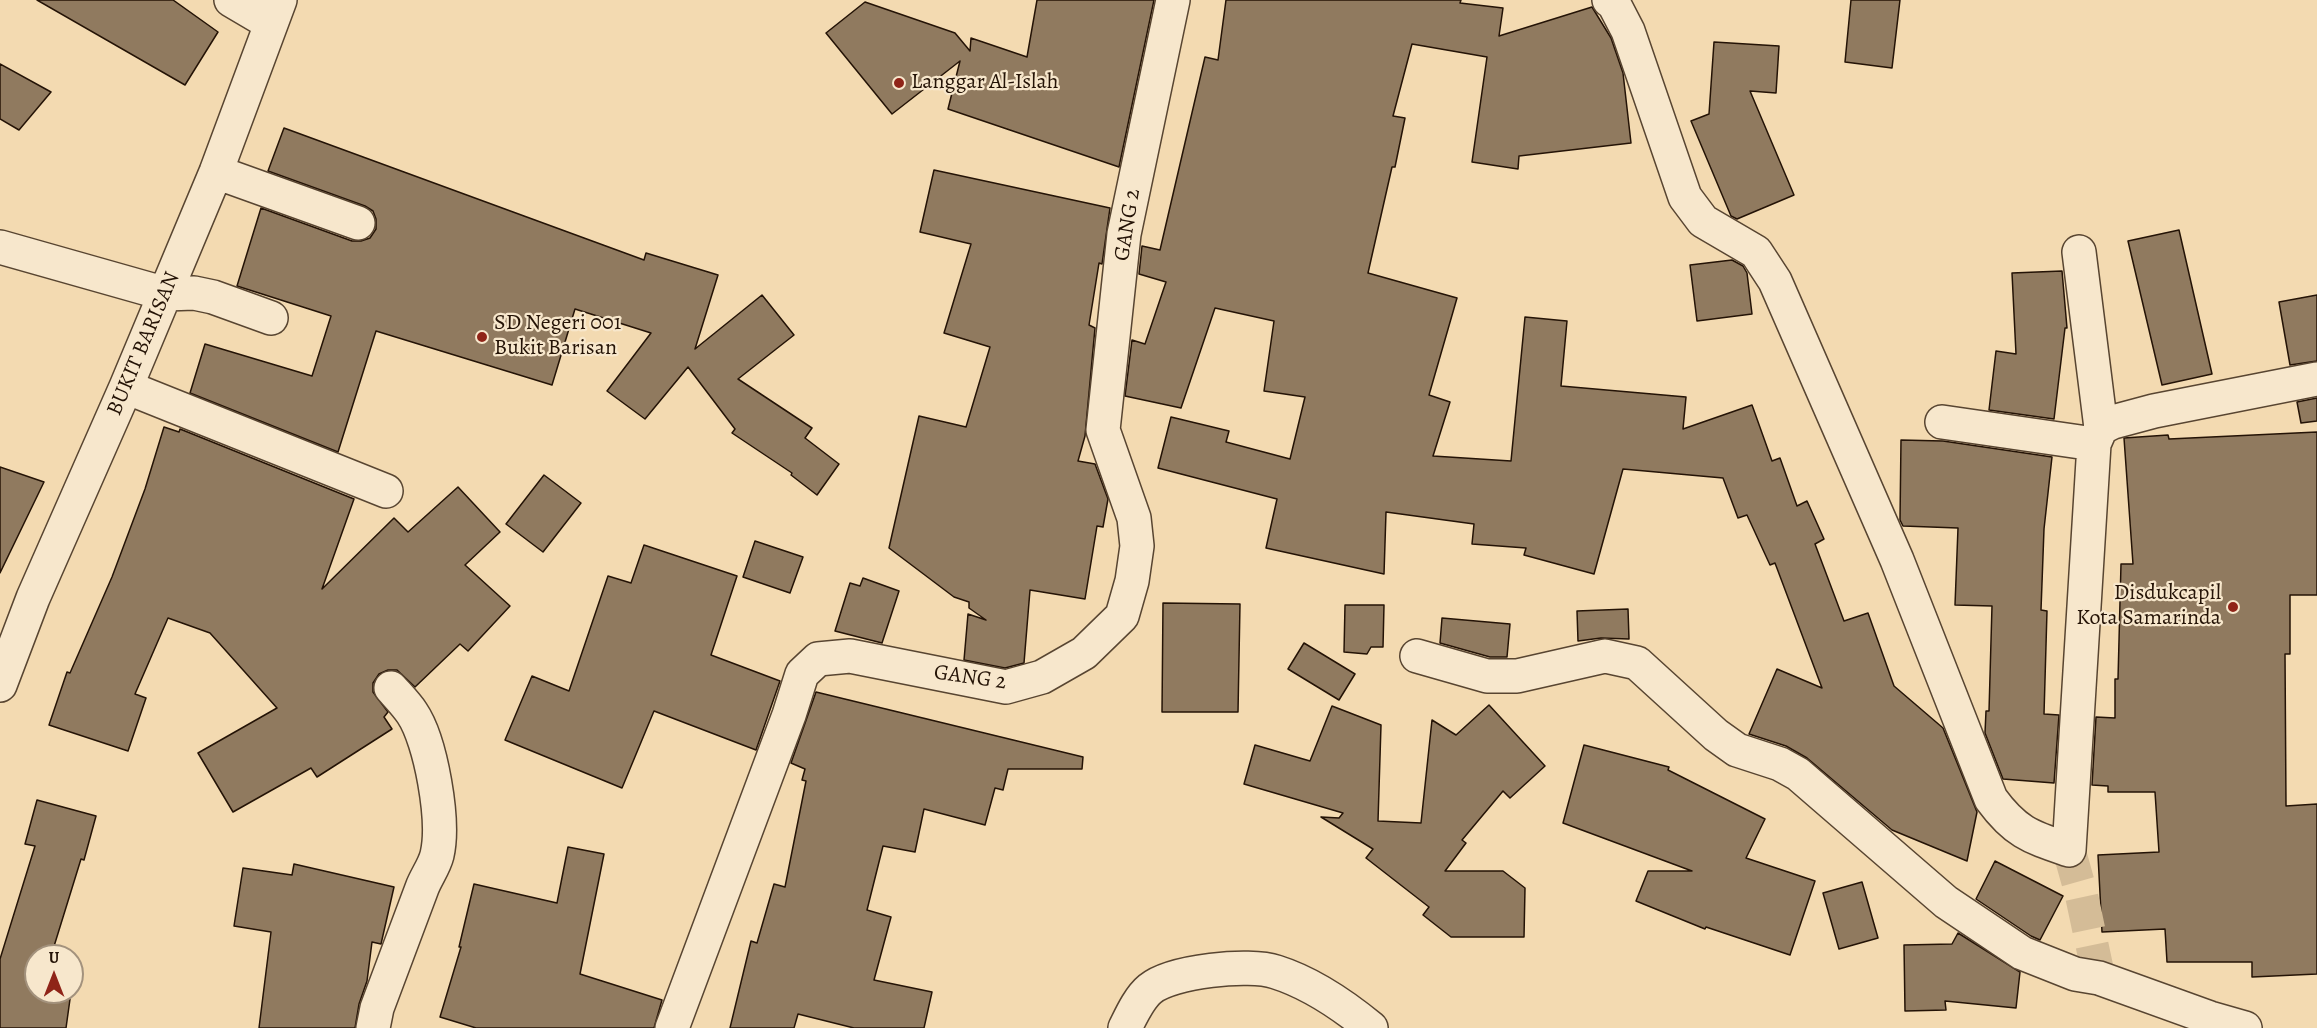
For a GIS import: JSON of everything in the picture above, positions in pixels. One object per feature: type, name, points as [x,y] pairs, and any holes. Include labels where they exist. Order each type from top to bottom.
[{"type":"street","points":[[231,0],[275,12]]},
{"type":"street","name":"GANG 2","points":[[672,1028],[789,715],[802,674],[818,659],[850,656],[1006,687],[1042,677],[1084,653],[1122,616],[1132,581],[1137,546],[1134,518],[1103,430],[1124,234],[1173,0]]},
{"type":"street","points":[[1609,0],[1614,4],[1628,30],[1685,197],[1703,221],[1756,252],[1774,280],[1897,560],[1991,799],[2003,816],[2029,837],[2069,850],[2098,436],[2079,252]]},
{"type":"street","name":"BUKIT BARISAN","points":[[0,685],[33,598],[166,294],[216,172],[275,12]]},
{"type":"street","points":[[216,172],[358,223]]},
{"type":"street","points":[[0,247],[166,294],[194,293],[213,297],[271,318]]},
{"type":"street","points":[[1942,422],[2098,436],[2113,422],[2154,411],[2317,379]]},
{"type":"street","points":[[126,387],[386,491]]},
{"type":"street","points":[[1417,656],[1488,676],[1517,676],[1605,656],[1637,663],[1716,735],[1737,750],[1780,764],[1798,774],[1946,902],[2022,953],[2075,974],[2099,978],[2210,1018],[2245,1028]]},
{"type":"street","points":[[373,1028],[377,1008],[424,883],[437,856],[440,838],[440,819],[433,777],[424,743],[413,713],[391,688]]},
{"type":"street","points":[[1125,1028],[1132,1013],[1150,989],[1187,973],[1223,969],[1275,971],[1336,1000],[1371,1028]]},
{"type":"building","points":[[37,0],[173,0],[218,32],[185,85]]},
{"type":"building","points":[[1037,0],[1154,0],[1119,167],[948,109],[960,61],[892,114],[826,33],[865,2],[955,33],[970,51],[971,38],[1027,57]]},
{"type":"building","points":[[1226,0],[1461,0],[1460,3],[1503,8],[1499,36],[1592,7],[1611,38],[1623,73],[1631,143],[1519,156],[1518,169],[1472,162],[1487,57],[1412,44],[1393,116],[1405,118],[1368,273],[1457,298],[1429,395],[1450,402],[1433,456],[1511,461],[1525,317],[1567,321],[1561,386],[1686,397],[1683,429],[1752,405],[1772,461],[1780,458],[1797,506],[1807,501],[1824,539],[1815,544],[1844,621],[1868,613],[1894,686],[1943,728],[1977,812],[1967,861],[1892,830],[1807,758],[1786,746],[1749,734],[1777,669],[1822,688],[1775,563],[1770,565],[1747,515],[1738,518],[1723,478],[1623,469],[1594,574],[1524,555],[1526,548],[1472,544],[1474,524],[1386,512],[1384,574],[1266,548],[1277,499],[1158,468],[1171,417],[1229,431],[1226,442],[1290,459],[1305,397],[1264,391],[1274,321],[1215,308],[1181,408],[1125,396],[1132,340],[1145,344],[1166,282],[1139,274],[1142,246],[1160,250],[1205,57],[1218,60]]},
{"type":"building","points":[[1851,0],[1900,0],[1892,68],[1845,62]]},
{"type":"building","points":[[1714,42],[1779,46],[1776,93],[1750,91],[1794,195],[1737,219],[1731,216],[1691,121],[1709,114]]},
{"type":"building","points":[[0,64],[51,92],[19,130],[0,119]]},
{"type":"building","points":[[284,128],[644,260],[646,253],[718,275],[695,349],[762,295],[794,335],[738,379],[812,428],[805,438],[839,464],[817,495],[791,475],[792,473],[732,433],[735,429],[688,367],[645,419],[607,391],[651,333],[575,309],[552,385],[376,331],[338,452],[190,393],[205,344],[312,376],[331,316],[237,286],[261,208],[352,241],[370,238],[376,229],[373,211],[365,206],[268,171]]},
{"type":"building","points":[[934,170],[1110,208],[1102,264],[1099,263],[1089,325],[1095,328],[1085,436],[1078,461],[1095,464],[1108,499],[1103,527],[1097,526],[1085,599],[1030,590],[1024,663],[1005,668],[964,660],[968,614],[986,620],[969,608],[969,602],[954,597],[889,548],[919,416],[966,427],[990,347],[944,333],[971,244],[920,232]]},
{"type":"building","points":[[2179,230],[2212,374],[2162,385],[2128,241]]},
{"type":"building","points":[[1732,260],[1743,266],[1747,273],[1752,314],[1697,321],[1690,265]]},
{"type":"building","points":[[2062,271],[2067,328],[2065,328],[2054,419],[1989,410],[1996,351],[2016,354],[2012,273]]},
{"type":"building","points":[[2317,295],[2317,361],[2290,365],[2279,302]]},
{"type":"building","points":[[2317,398],[2317,421],[2301,423],[2297,402]]},
{"type":"building","points":[[164,427],[179,432],[180,429],[354,499],[322,589],[394,518],[408,532],[458,487],[500,532],[465,565],[510,606],[468,651],[460,644],[415,687],[397,670],[388,670],[379,674],[373,683],[373,692],[388,712],[384,717],[392,729],[317,777],[311,768],[233,812],[198,753],[277,708],[210,633],[168,618],[135,694],[146,698],[128,751],[49,725],[67,672],[70,673],[112,577],[145,489]]},
{"type":"building","points":[[2317,432],[2317,595],[2290,595],[2290,654],[2285,654],[2286,806],[2317,804],[2317,974],[2252,977],[2252,962],[2167,962],[2165,929],[2102,932],[2098,855],[2159,852],[2155,792],[2108,792],[2108,786],[2092,785],[2096,717],[2115,718],[2121,564],[2133,564],[2124,438],[2168,435],[2169,439]]},
{"type":"building","points":[[1901,440],[1943,441],[2052,457],[2044,529],[2041,610],[2047,611],[2044,714],[2059,715],[2054,783],[2003,779],[1985,733],[1986,711],[1989,711],[1992,606],[1955,605],[1958,528],[1903,526],[1900,520]]},
{"type":"building","points":[[0,467],[44,482],[0,573]]},
{"type":"building","points":[[544,475],[581,503],[543,552],[506,524]]},
{"type":"building","points":[[755,541],[803,557],[790,593],[743,577]]},
{"type":"building","points":[[644,545],[737,576],[711,655],[780,681],[756,750],[654,711],[622,788],[505,740],[532,676],[569,691],[608,576],[631,583]]},
{"type":"building","points":[[863,578],[899,591],[882,643],[835,631],[850,583],[860,586]]},
{"type":"building","points":[[1163,603],[1240,604],[1238,712],[1162,712]]},
{"type":"building","points":[[1345,605],[1384,605],[1383,647],[1371,647],[1367,654],[1344,652]]},
{"type":"building","points":[[1628,609],[1629,639],[1601,638],[1578,641],[1577,611]]},
{"type":"building","points":[[1442,618],[1510,624],[1507,657],[1490,657],[1440,643]]},
{"type":"building","points":[[1304,643],[1355,674],[1339,700],[1288,669]]},
{"type":"building","points":[[816,692],[1083,757],[1082,769],[1008,769],[1003,790],[995,788],[985,825],[924,809],[915,852],[883,846],[867,910],[891,917],[874,980],[932,992],[924,1028],[854,1028],[798,1014],[794,1028],[730,1028],[751,941],[757,943],[774,884],[785,887],[806,781],[802,780],[805,769],[791,763]]},
{"type":"building","points":[[1489,705],[1545,766],[1510,798],[1503,791],[1462,840],[1466,843],[1445,871],[1503,871],[1525,888],[1524,937],[1451,937],[1423,915],[1429,907],[1366,858],[1373,849],[1321,817],[1339,818],[1343,813],[1244,784],[1255,745],[1310,761],[1332,706],[1381,725],[1378,821],[1421,823],[1432,720],[1456,735]]},
{"type":"building","points":[[1584,745],[1669,767],[1668,770],[1765,819],[1746,858],[1815,881],[1790,955],[1706,927],[1705,929],[1636,901],[1648,871],[1692,871],[1563,823]]},
{"type":"building","points":[[37,800],[96,816],[84,860],[81,859],[55,944],[24,944],[24,1004],[69,1004],[66,1028],[0,1028],[0,959],[35,846],[25,844]]},
{"type":"building","points":[[568,847],[604,854],[580,974],[662,1000],[654,1028],[476,1028],[440,1017],[461,947],[459,947],[474,884],[557,903]]},
{"type":"building","points":[[1995,861],[2063,896],[2040,940],[1976,899]]},
{"type":"building","points":[[294,864],[394,887],[381,944],[372,942],[367,981],[359,1004],[355,1028],[259,1028],[271,932],[234,926],[243,868],[292,875]]},
{"type":"building","points":[[1862,882],[1878,938],[1839,949],[1823,893]]},
{"type":"building","points":[[1958,933],[2020,972],[2016,1008],[1945,1001],[1946,1010],[1905,1011],[1904,945],[1952,944]]},
{"type":"tunnel","points":[[2069,850],[2081,893],[2099,978]]},
{"type":"place","name":"Langgar Al-Islah","points":[[899,83]]},
{"type":"place","name":"SD Negeri 001 Bukit Barisan","points":[[482,337]]},
{"type":"place","name":"Disdukcapil Kota Samarinda","points":[[2233,607]]}]
